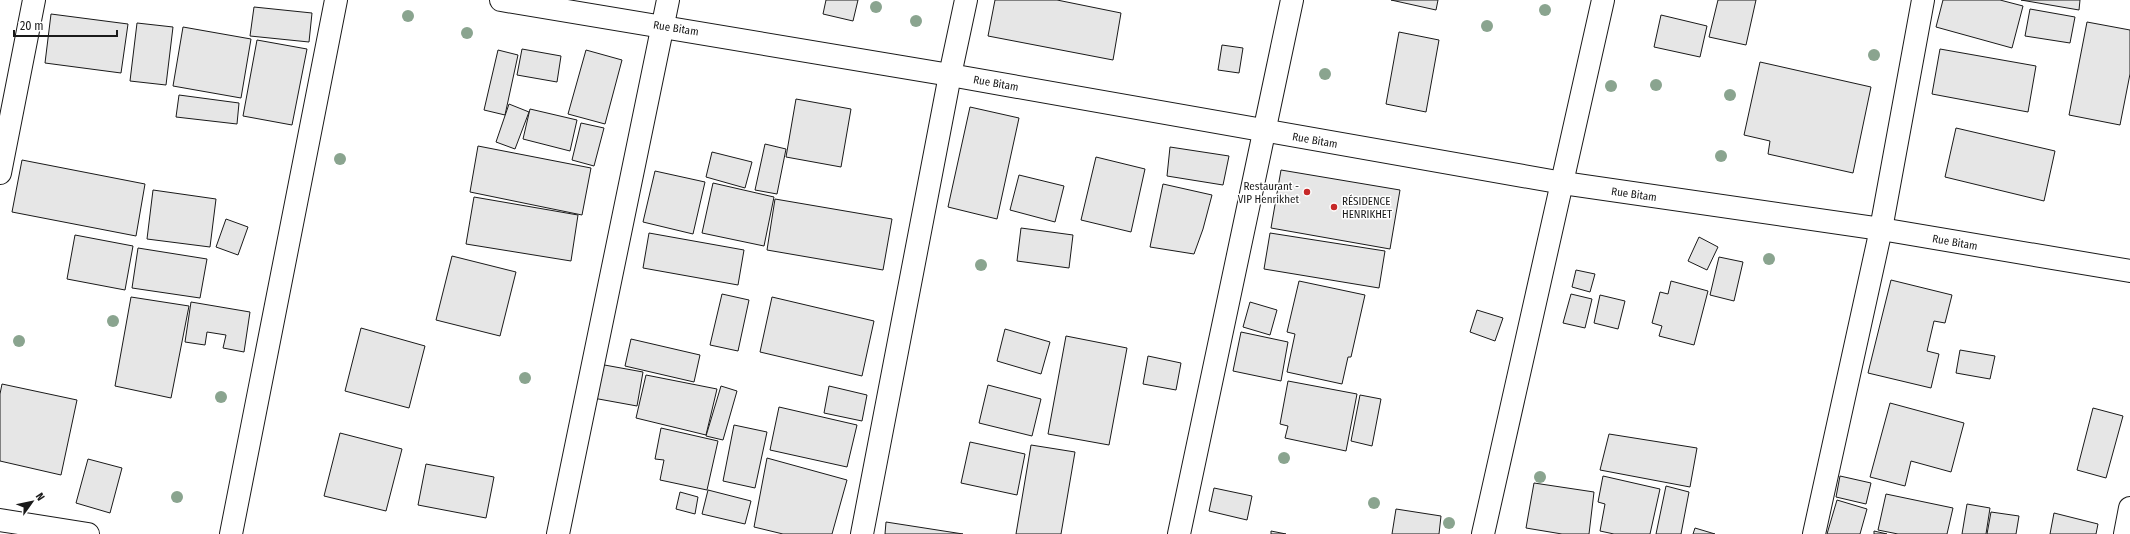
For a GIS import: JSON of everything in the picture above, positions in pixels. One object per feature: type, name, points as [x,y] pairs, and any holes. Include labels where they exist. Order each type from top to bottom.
[{"type":"street","points":[[0,173],[34,0]]},
{"type":"street","points":[[231,534],[336,0]]},
{"type":"street","name":"Rue Bitam","points":[[501,0],[950,75],[1563,183],[1881,229],[2130,271]]},
{"type":"street","points":[[558,534],[668,0]]},
{"type":"street","points":[[862,534],[950,75],[966,0]]},
{"type":"street","points":[[1179,534],[1292,0]]},
{"type":"street","points":[[1483,534],[1563,183],[1602,0]]},
{"type":"street","points":[[1814,534],[1881,229],[1923,0]]},
{"type":"street","points":[[2125,534],[2130,508]]},
{"type":"street","points":[[0,520],[88,534]]},
{"type":"building","points":[[826,0],[858,0],[853,21],[823,14]]},
{"type":"building","points":[[995,0],[1057,0],[1121,13],[1113,60],[988,36]]},
{"type":"building","points":[[1391,0],[1438,0],[1436,10]]},
{"type":"building","points":[[1718,0],[1756,0],[1746,45],[1709,37]]},
{"type":"building","points":[[1943,0],[2000,0],[2023,6],[2012,48],[1936,27]]},
{"type":"building","points":[[2021,0],[2080,0],[2079,10]]},
{"type":"building","points":[[254,7],[312,13],[309,42],[250,36]]},
{"type":"building","points":[[2030,9],[2075,17],[2070,43],[2025,36]]},
{"type":"building","points":[[51,14],[128,24],[121,73],[45,63]]},
{"type":"building","points":[[1661,15],[1707,26],[1700,57],[1654,47]]},
{"type":"building","points":[[2087,22],[2130,30],[2130,74],[2120,125],[2069,115]]},
{"type":"building","points":[[137,23],[173,27],[166,85],[130,81]]},
{"type":"building","points":[[183,27],[251,39],[241,98],[173,86]]},
{"type":"building","points":[[1399,32],[1439,40],[1426,112],[1386,104]]},
{"type":"building","points":[[257,40],[307,49],[292,125],[243,116]]},
{"type":"building","points":[[1222,45],[1243,48],[1239,73],[1218,70]]},
{"type":"building","points":[[522,49],[561,56],[557,82],[517,75]]},
{"type":"building","points":[[1940,49],[2036,66],[2028,112],[1932,94]]},
{"type":"building","points":[[498,50],[518,55],[505,115],[484,110]]},
{"type":"building","points":[[586,50],[622,60],[605,124],[568,114]]},
{"type":"building","points":[[1760,62],[1871,87],[1853,173],[1768,154],[1770,141],[1744,135]]},
{"type":"building","points":[[179,95],[239,103],[237,124],[176,117]]},
{"type":"building","points":[[796,99],[851,109],[841,167],[786,157]]},
{"type":"building","points":[[509,104],[529,112],[515,149],[496,142]]},
{"type":"building","points":[[970,107],[1019,118],[997,219],[948,207]]},
{"type":"building","points":[[530,109],[577,120],[570,151],[523,139]]},
{"type":"building","points":[[581,123],[604,128],[594,166],[572,160]]},
{"type":"building","points":[[1956,128],[2055,151],[2044,201],[1945,177]]},
{"type":"building","points":[[765,144],[786,149],[777,194],[755,190]]},
{"type":"building","points":[[478,146],[591,168],[582,215],[470,192]]},
{"type":"building","points":[[1170,147],[1229,156],[1223,185],[1167,176]]},
{"type":"building","points":[[712,152],[752,162],[745,188],[706,177]]},
{"type":"building","points":[[1096,157],[1145,169],[1131,232],[1081,220]]},
{"type":"building","points":[[22,160],[145,184],[136,236],[12,212]]},
{"type":"building","points":[[1281,170],[1400,190],[1390,249],[1271,228]]},
{"type":"building","points":[[655,171],[705,182],[693,234],[643,222]]},
{"type":"building","points":[[1019,175],[1064,186],[1055,222],[1010,210]]},
{"type":"building","points":[[713,183],[774,197],[764,246],[702,233]]},
{"type":"building","points":[[1163,184],[1212,195],[1203,229],[1194,254],[1150,247]]},
{"type":"building","points":[[153,190],[216,199],[210,247],[147,239]]},
{"type":"building","points":[[474,197],[578,215],[571,261],[466,244]]},
{"type":"building","points":[[775,199],[892,219],[883,270],[767,250]]},
{"type":"building","points":[[226,219],[248,227],[238,255],[216,247]]},
{"type":"building","points":[[1021,228],[1073,235],[1069,268],[1017,261]]},
{"type":"building","points":[[649,233],[744,250],[738,285],[643,268]]},
{"type":"building","points":[[1270,233],[1385,251],[1379,288],[1264,269]]},
{"type":"building","points":[[75,235],[133,246],[125,290],[67,279]]},
{"type":"building","points":[[1699,237],[1718,247],[1707,270],[1688,261]]},
{"type":"building","points":[[138,248],[207,259],[200,298],[132,288]]},
{"type":"building","points":[[452,256],[516,272],[500,336],[436,320]]},
{"type":"building","points":[[1719,257],[1743,262],[1734,301],[1710,295]]},
{"type":"building","points":[[1576,270],[1595,274],[1590,292],[1572,287]]},
{"type":"building","points":[[1891,280],[1952,295],[1945,323],[1934,321],[1927,351],[1939,354],[1931,388],[1868,373]]},
{"type":"building","points":[[1299,281],[1365,295],[1351,357],[1348,357],[1342,384],[1287,372],[1295,334],[1287,332]]},
{"type":"building","points":[[1671,281],[1708,291],[1694,345],[1659,336],[1662,326],[1652,323],[1660,292],[1668,294]]},
{"type":"building","points":[[722,294],[749,300],[738,351],[710,345]]},
{"type":"building","points":[[1571,294],[1592,299],[1585,328],[1563,323]]},
{"type":"building","points":[[1600,295],[1625,301],[1618,329],[1594,323]]},
{"type":"building","points":[[131,297],[189,306],[171,398],[115,386]]},
{"type":"building","points":[[772,297],[874,321],[862,376],[760,352]]},
{"type":"building","points":[[191,302],[250,312],[244,352],[223,348],[226,335],[207,332],[205,345],[185,342]]},
{"type":"building","points":[[1250,302],[1277,310],[1270,335],[1243,327]]},
{"type":"building","points":[[1477,310],[1503,318],[1495,341],[1470,332]]},
{"type":"building","points":[[361,328],[425,346],[409,408],[345,391]]},
{"type":"building","points":[[1005,329],[1050,342],[1041,374],[997,361]]},
{"type":"building","points":[[1241,332],[1288,342],[1281,381],[1233,371]]},
{"type":"building","points":[[1066,336],[1127,348],[1109,445],[1048,434]]},
{"type":"building","points":[[631,339],[700,355],[694,382],[625,366]]},
{"type":"building","points":[[1960,350],[1995,356],[1990,379],[1956,373]]},
{"type":"building","points":[[1148,356],[1181,363],[1176,390],[1143,384]]},
{"type":"building","points":[[599,364],[643,372],[637,406],[593,398]]},
{"type":"building","points":[[646,375],[717,389],[706,435],[636,418]]},
{"type":"building","points":[[1288,381],[1357,394],[1346,451],[1285,438],[1288,426],[1280,424]]},
{"type":"building","points":[[2,384],[77,400],[61,475],[0,461],[0,394]]},
{"type":"building","points":[[988,385],[1041,399],[1032,436],[979,423]]},
{"type":"building","points":[[721,386],[737,391],[723,440],[706,436]]},
{"type":"building","points":[[829,386],[867,395],[862,421],[824,413]]},
{"type":"building","points":[[1360,395],[1381,399],[1372,446],[1351,441]]},
{"type":"building","points":[[1890,403],[1964,423],[1951,472],[1911,461],[1905,486],[1870,477]]},
{"type":"building","points":[[779,407],[857,425],[847,467],[770,450]]},
{"type":"building","points":[[2093,408],[2123,416],[2106,478],[2077,470]]},
{"type":"building","points":[[734,425],[767,432],[755,488],[723,481]]},
{"type":"building","points":[[661,428],[718,441],[707,490],[660,480],[664,460],[655,459]]},
{"type":"building","points":[[340,433],[402,449],[386,511],[324,496]]},
{"type":"building","points":[[1609,434],[1697,448],[1690,487],[1600,470]]},
{"type":"building","points":[[970,442],[1025,454],[1017,495],[961,483]]},
{"type":"building","points":[[1031,445],[1075,452],[1061,534],[1016,534]]},
{"type":"building","points":[[767,458],[847,480],[832,534],[783,534],[754,527]]},
{"type":"building","points":[[88,459],[122,468],[110,513],[76,503]]},
{"type":"building","points":[[426,464],[494,477],[486,518],[418,505]]},
{"type":"building","points":[[1603,476],[1660,489],[1650,534],[1614,534],[1600,531],[1605,504],[1598,502]]},
{"type":"building","points":[[1840,476],[1871,483],[1866,504],[1836,497]]},
{"type":"building","points":[[1534,483],[1594,492],[1589,534],[1562,534],[1526,528]]},
{"type":"building","points":[[1666,486],[1689,492],[1681,534],[1656,534]]},
{"type":"building","points":[[1214,488],[1252,496],[1247,520],[1209,511]]},
{"type":"building","points":[[708,490],[751,501],[745,524],[702,514]]},
{"type":"building","points":[[680,492],[698,497],[695,514],[676,509]]},
{"type":"building","points":[[1886,494],[1953,508],[1947,534],[1898,534],[1878,530]]},
{"type":"building","points":[[1837,500],[1867,509],[1860,534],[1827,534]]},
{"type":"building","points":[[1967,504],[1990,508],[1986,534],[1962,534]]},
{"type":"building","points":[[1396,509],[1441,516],[1439,534],[1392,534]]},
{"type":"building","points":[[1991,512],[2019,516],[2016,534],[1987,534]]},
{"type":"building","points":[[2054,513],[2098,524],[2096,534],[2050,534]]},
{"type":"building","points":[[886,522],[963,534],[885,534]]},
{"type":"building","points":[[1695,528],[1715,534],[1693,534]]},
{"type":"building","points":[[1271,531],[1286,534],[1271,534]]},
{"type":"building","points":[[1874,531],[1887,534],[1874,534]]},
{"type":"place","name":"Restaurant - VIP Henrikhet","points":[[1307,192]]},
{"type":"place","name":"RÉSIDENCE HENRIKHET","points":[[1334,207]]}]
